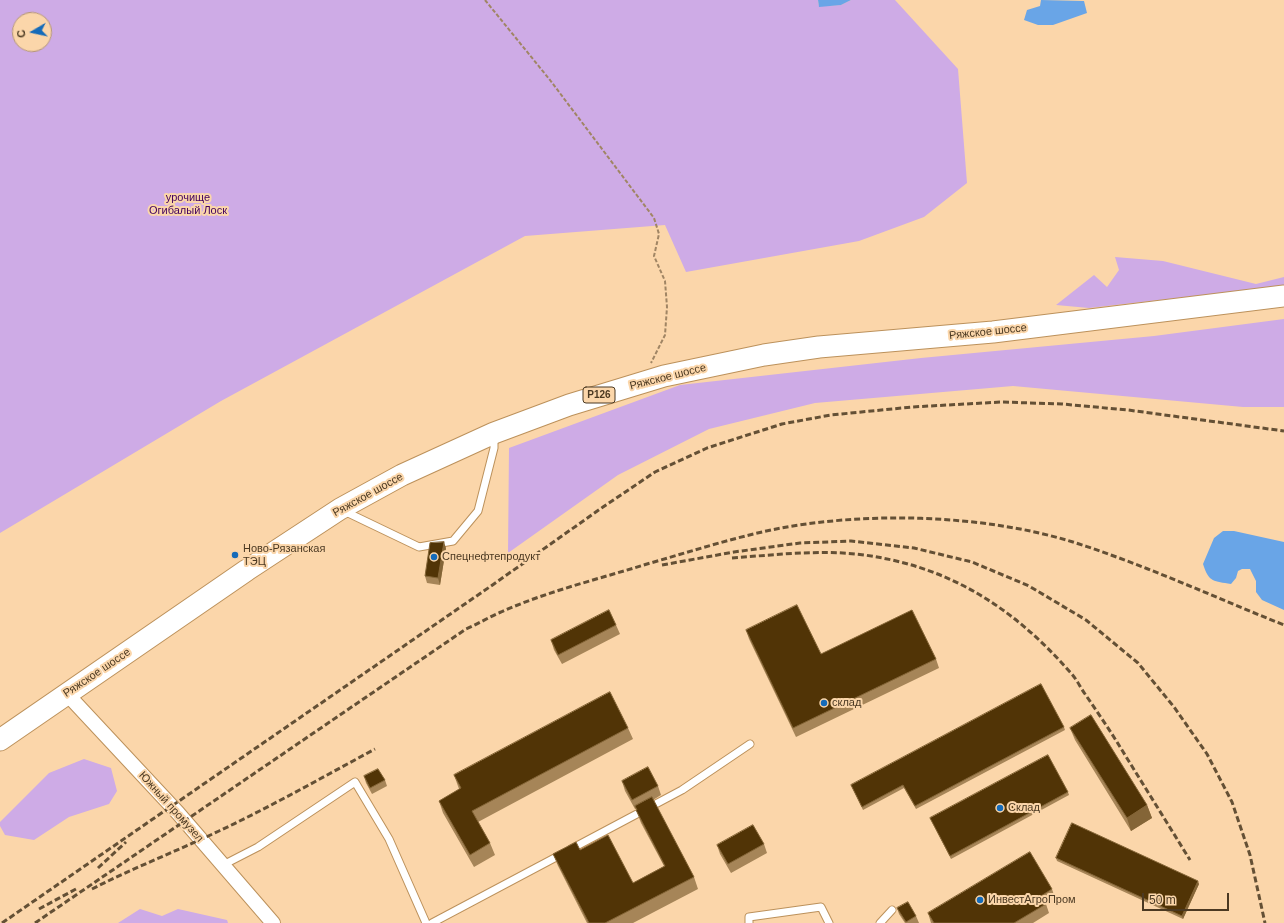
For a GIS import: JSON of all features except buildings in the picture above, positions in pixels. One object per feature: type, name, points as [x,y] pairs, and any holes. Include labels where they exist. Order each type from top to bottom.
[{"type":"main road","name":"Ряжское шоссе","points":[[0,740],[254,565],[340,509],[402,475],[494,433],[569,405],[640,383],[683,372],[764,355],[819,348],[993,332],[1284,296]]},
{"type":"street","name":"Южный промузел","points":[[67,694],[178,813],[273,923]]},
{"type":"lane","points":[[340,509],[419,547],[453,541],[478,511],[494,448],[494,433]]},
{"type":"lane","points":[[432,923],[682,790],[750,744]]},
{"type":"lane","points":[[223,865],[258,847],[355,782],[389,839],[426,923]]},
{"type":"lane","points":[[749,923],[749,917],[821,907],[828,923]]},
{"type":"lane","points":[[880,923],[892,910]]},
{"type":"path","points":[[485,0],[550,80],[654,218],[659,234],[654,256],[665,281],[667,307],[665,335],[640,383]]},
{"type":"green space","name":"урочище Огибалый Лоск","points":[[0,0],[818,0],[819,6],[841,5],[851,0],[895,0],[958,69],[967,183],[924,217],[859,241],[686,272],[665,225],[525,236],[221,401],[0,533]]},
{"type":"green space","points":[[1115,257],[1163,261],[1256,284],[1284,277],[1284,286],[1089,308],[1056,305],[1094,275],[1107,287],[1119,270]]},
{"type":"green space","points":[[1284,319],[1284,407],[1243,407],[1013,386],[815,403],[709,429],[618,475],[508,553],[509,448],[680,385],[921,358],[1154,336]]},
{"type":"green space","points":[[84,759],[111,768],[117,791],[109,804],[69,817],[34,840],[5,835],[0,826],[0,822],[49,773]]},
{"type":"green space","points":[[140,909],[162,916],[178,909],[227,920],[228,923],[118,923]]},
{"type":"water","points":[[818,0],[851,0],[841,5],[819,7]]},
{"type":"water","points":[[1041,0],[1084,1],[1087,13],[1053,25],[1038,25],[1024,20],[1027,10],[1040,6]]},
{"type":"water","points":[[1223,531],[1234,531],[1284,542],[1284,610],[1262,600],[1256,592],[1256,581],[1250,569],[1242,569],[1238,571],[1236,578],[1231,584],[1216,581],[1210,578],[1203,564],[1214,538]]},
{"type":"railway","points":[[2,923],[491,586],[603,507],[655,472],[707,448],[782,424],[831,415],[912,407],[1001,402],[1062,404],[1128,410],[1284,431]]},
{"type":"railway","points":[[35,923],[466,629],[497,614],[555,592],[709,546],[771,530],[845,520],[923,518],[962,521],[1038,533],[1100,551],[1153,571],[1284,625]]},
{"type":"railway","points":[[662,565],[734,552],[800,543],[851,541],[914,548],[972,562],[1029,586],[1086,620],[1138,663],[1174,707],[1207,754],[1232,802],[1250,855],[1265,923]]},
{"type":"railway","points":[[732,558],[794,553],[841,553],[888,559],[919,567],[947,578],[1000,608],[1048,648],[1074,677],[1113,736],[1190,860]]},
{"type":"railway","points":[[92,889],[239,821],[375,749]]},
{"type":"railway","points":[[98,868],[126,842]]},
{"type":"railway","points":[[39,909],[76,889]]},
{"type":"place","name":"Ново-Рязанская ТЭЦ","points":[[235,555]]},
{"type":"place","name":"Спецнефтепродукт","points":[[434,557]]},
{"type":"place","name":"склад","points":[[824,703]]},
{"type":"place","name":"Склад","points":[[1000,808]]},
{"type":"place","name":"ИнвестАгроПром","points":[[980,900]]}]
